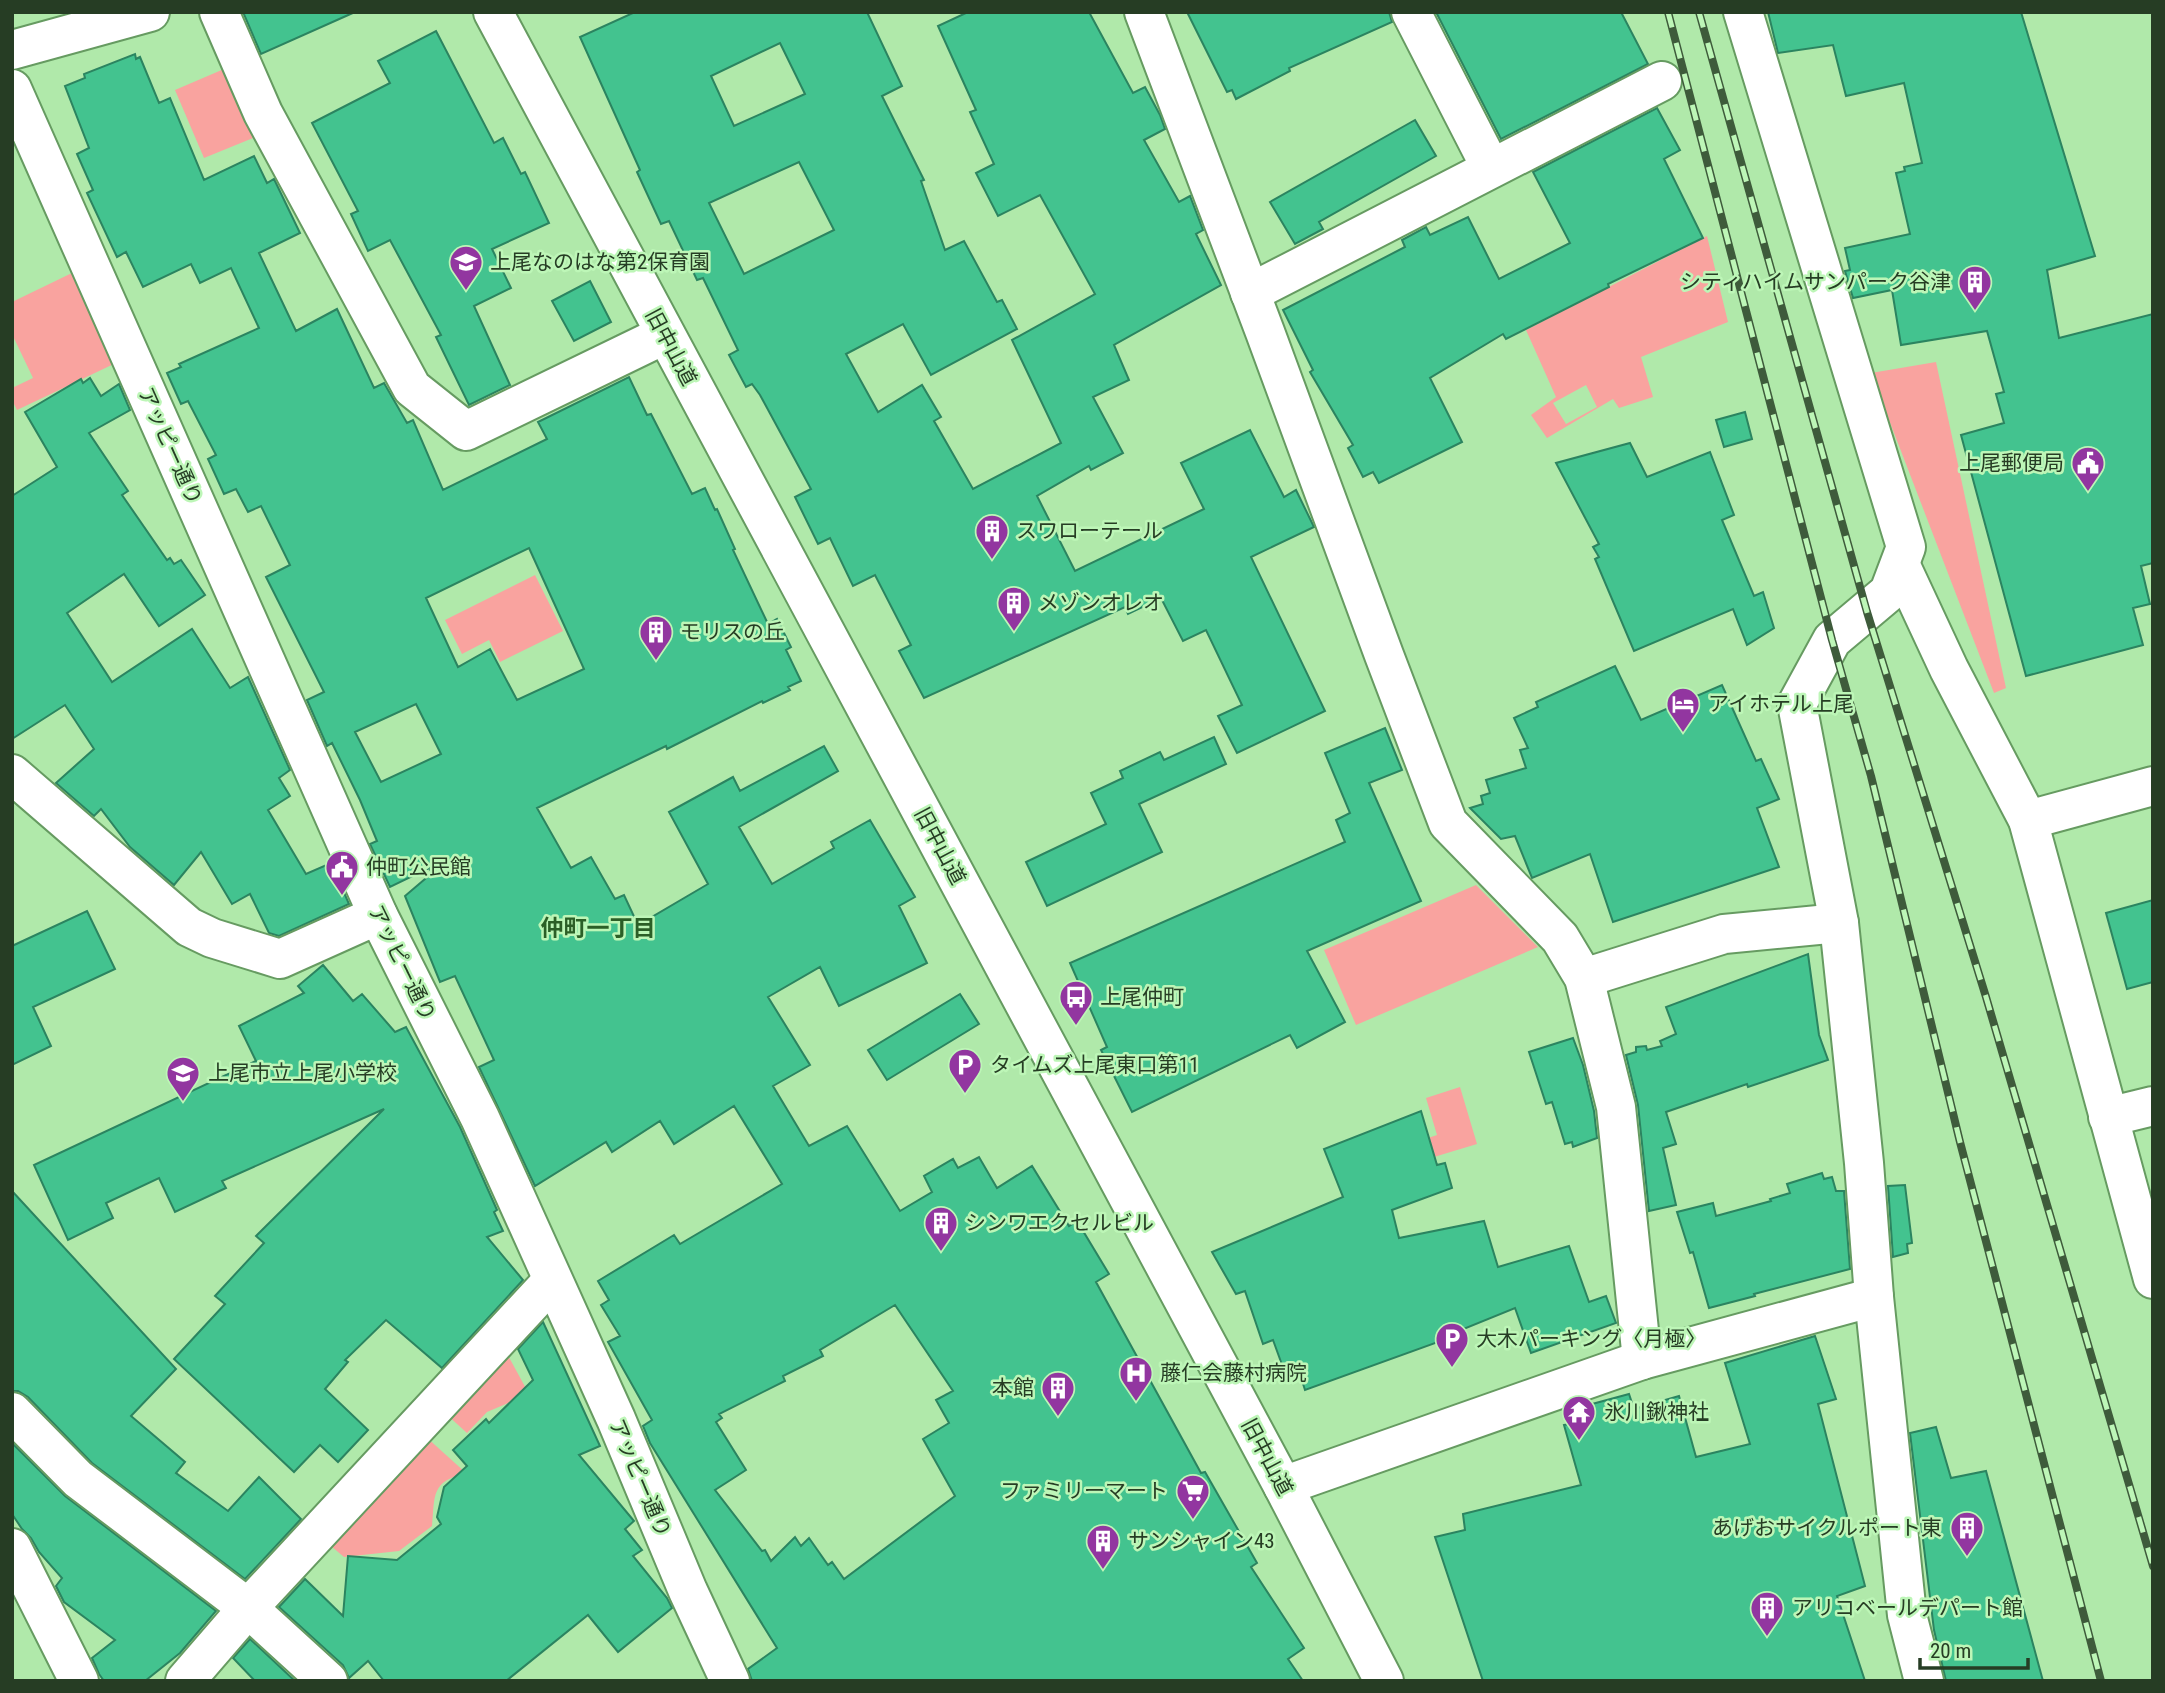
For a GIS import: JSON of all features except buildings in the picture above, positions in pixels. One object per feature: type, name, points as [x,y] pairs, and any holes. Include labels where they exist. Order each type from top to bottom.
[{"type":"street","points":[[12,50],[150,12]]},
{"type":"street","points":[[219,12],[262,113],[412,388],[466,431],[664,335]]},
{"type":"street","name":"旧中山道","points":[[493,12],[1283,1486],[1384,1681]]},
{"type":"street","points":[[1144,12],[1448,823],[1560,937],[1584,978],[1616,1107],[1642,1360]]},
{"type":"street","points":[[1411,12],[1492,168]]},
{"type":"street","points":[[1743,12],[1906,547],[1889,592],[1832,640],[1797,704],[1839,923],[1907,1615],[1924,1681]]},
{"type":"street","points":[[1250,293],[1662,80]]},
{"type":"street","name":"アッピー通り","points":[[12,89],[378,915],[480,1118],[730,1681]]},
{"type":"street","points":[[1901,566],[1949,668],[2028,820],[2153,1279]]},
{"type":"street","points":[[12,774],[189,927],[212,938],[280,958],[378,915]]},
{"type":"street","points":[[2028,820],[2153,786]]},
{"type":"street","points":[[1584,978],[1724,933],[1839,923]]},
{"type":"street","points":[[2108,1117],[2153,1106]]},
{"type":"street","points":[[185,1681],[248,1608],[552,1281]]},
{"type":"street","points":[[1283,1486],[1642,1360],[1874,1297]]},
{"type":"street","points":[[12,1412],[78,1479],[248,1608],[328,1681]]},
{"type":"street","points":[[12,1548],[79,1681]]},
{"type":"shaded area","points":[[224,69],[253,138],[204,158],[175,90]]},
{"type":"shaded area","points":[[1707,236],[1728,322],[1641,357],[1653,397],[1619,408],[1613,399],[1547,438],[1531,415],[1556,397],[1526,330]],"holes":[[[1586,385],[1597,407],[1566,424],[1553,403]]]},
{"type":"shaded area","points":[[74,272],[118,362],[17,410],[12,400],[12,388],[33,378],[12,334],[12,302]]},
{"type":"shaded area","points":[[1936,362],[2006,688],[1994,693],[1871,373]]},
{"type":"shaded area","points":[[535,575],[563,631],[500,662],[489,640],[462,654],[445,620]]},
{"type":"shaded area","points":[[1476,885],[1538,947],[1356,1025],[1324,950]]},
{"type":"shaded area","points":[[1460,1087],[1477,1144],[1424,1160],[1419,1141],[1437,1135],[1426,1098]]},
{"type":"shaded area","points":[[505,1350],[529,1394],[487,1412],[467,1433],[445,1413]]},
{"type":"shaded area","points":[[425,1436],[466,1473],[446,1481],[437,1491],[432,1526],[399,1551],[344,1557],[325,1541]]},
{"type":"railway","points":[[1668,12],[1832,640],[1871,776],[1960,1142],[2101,1681]]},
{"type":"railway","points":[[1699,12],[1867,612],[1986,997],[2153,1566]]},
{"type":"place","name":"上尾なのはな第2保育園","points":[[466,292]]},
{"type":"place","name":"シティハイムサンパーク谷津","points":[[1975,312]]},
{"type":"place","name":"上尾郵便局","points":[[2088,493]]},
{"type":"place","name":"スワローテール","points":[[992,561]]},
{"type":"place","name":"メゾンオレオ","points":[[1014,633]]},
{"type":"place","name":"モリスの丘","points":[[656,662]]},
{"type":"place","name":"アイホテル上尾","points":[[1683,734]]},
{"type":"place","name":"仲町公民館","points":[[342,897]]},
{"type":"place","name":"上尾仲町","points":[[1076,1027]]},
{"type":"place","name":"タイムズ上尾東口第11","points":[[965,1095]]},
{"type":"place","name":"上尾市立上尾小学校","points":[[183,1103]]},
{"type":"place","name":"シンワエクセルビル","points":[[941,1253]]},
{"type":"place","name":"大木パーキング〈月極〉","points":[[1452,1369]]},
{"type":"place","name":"藤仁会藤村病院","points":[[1136,1403]]},
{"type":"place","name":"本館","points":[[1058,1418]]},
{"type":"place","name":"氷川鍬神社","points":[[1579,1442]]},
{"type":"place","name":"ファミリーマート","points":[[1193,1521]]},
{"type":"place","name":"あげおサイクルポート東","points":[[1967,1558]]},
{"type":"place","name":"サンシャイン43","points":[[1103,1571]]},
{"type":"place","name":"アリコベールデパート館","points":[[1767,1638]]},
{"type":"district","name":"仲町一丁目","points":[[598,928]]}]
